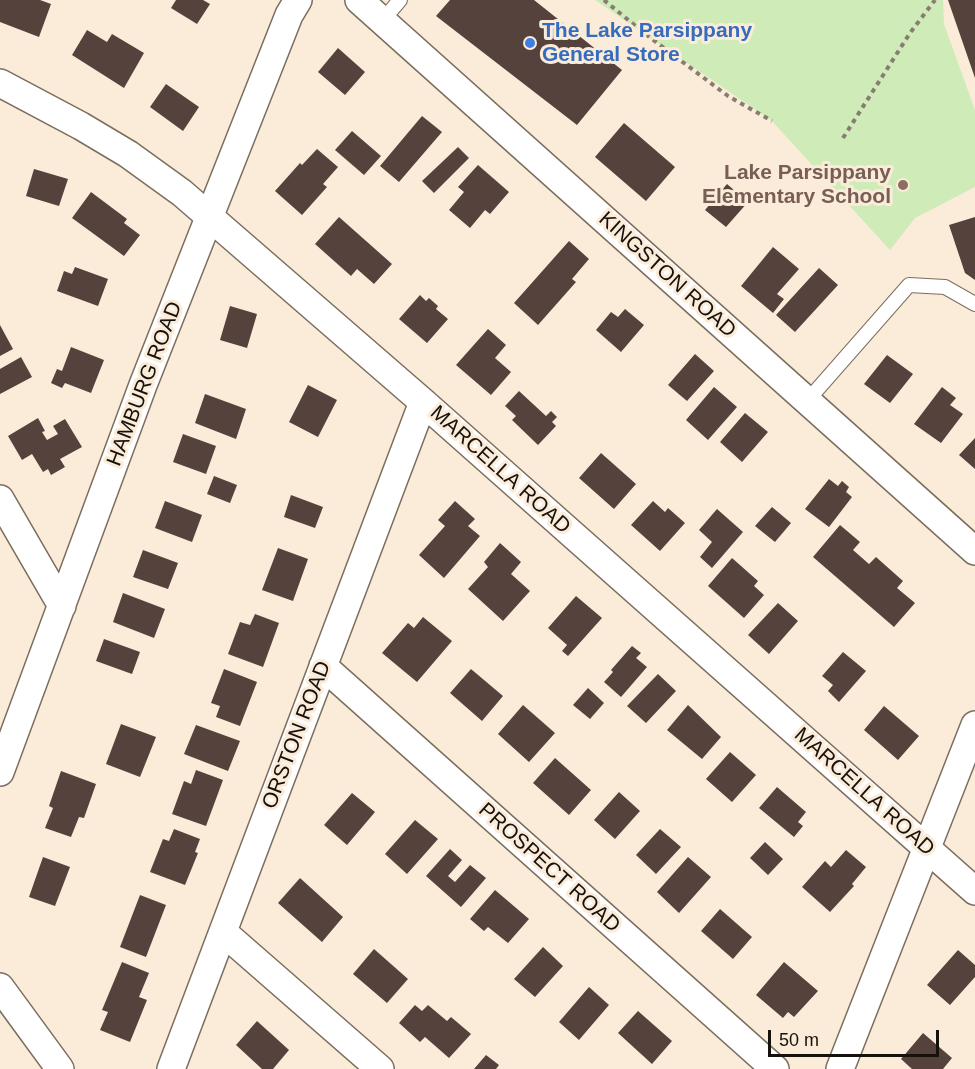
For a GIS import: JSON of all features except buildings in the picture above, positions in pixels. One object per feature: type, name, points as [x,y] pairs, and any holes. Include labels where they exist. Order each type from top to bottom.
[{"type":"street","name":"HAMBURG ROAD","points":[[0,772],[143,385],[289,15],[298,0]]},
{"type":"street","name":"KINGSTON ROAD","points":[[359,0],[975,551]]},
{"type":"street","name":"MARCELLA ROAD","points":[[0,83],[128,154],[182,193],[423,402],[975,891]]},
{"type":"street","name":"ORSTON ROAD","points":[[171,1069],[423,402]]},
{"type":"street","points":[[0,499],[62,606]]},
{"type":"street","name":"PROSPECT ROAD","points":[[323,666],[776,1069]]},
{"type":"street","points":[[840,1069],[975,726]]},
{"type":"street","points":[[223,932],[380,1069]]},
{"type":"street","points":[[0,987],[60,1069]]},
{"type":"lane","points":[[382,21],[400,0]]},
{"type":"lane","points":[[808,400],[909,285],[945,287],[975,304]]},
{"type":"path","points":[[604,0],[728,96],[772,121]]},
{"type":"path","points":[[843,138],[910,33],[935,0]]},
{"type":"green space","name":"Lake Parsippany Elementary School","points":[[595,0],[943,0],[944,24],[975,110],[975,187],[915,218],[890,250],[772,121]]},
{"type":"place","name":"The Lake Parsippany General Store","points":[[530,43]]},
{"type":"place","name":"Lake Parsippany Elementary School","points":[[903,185]]}]
